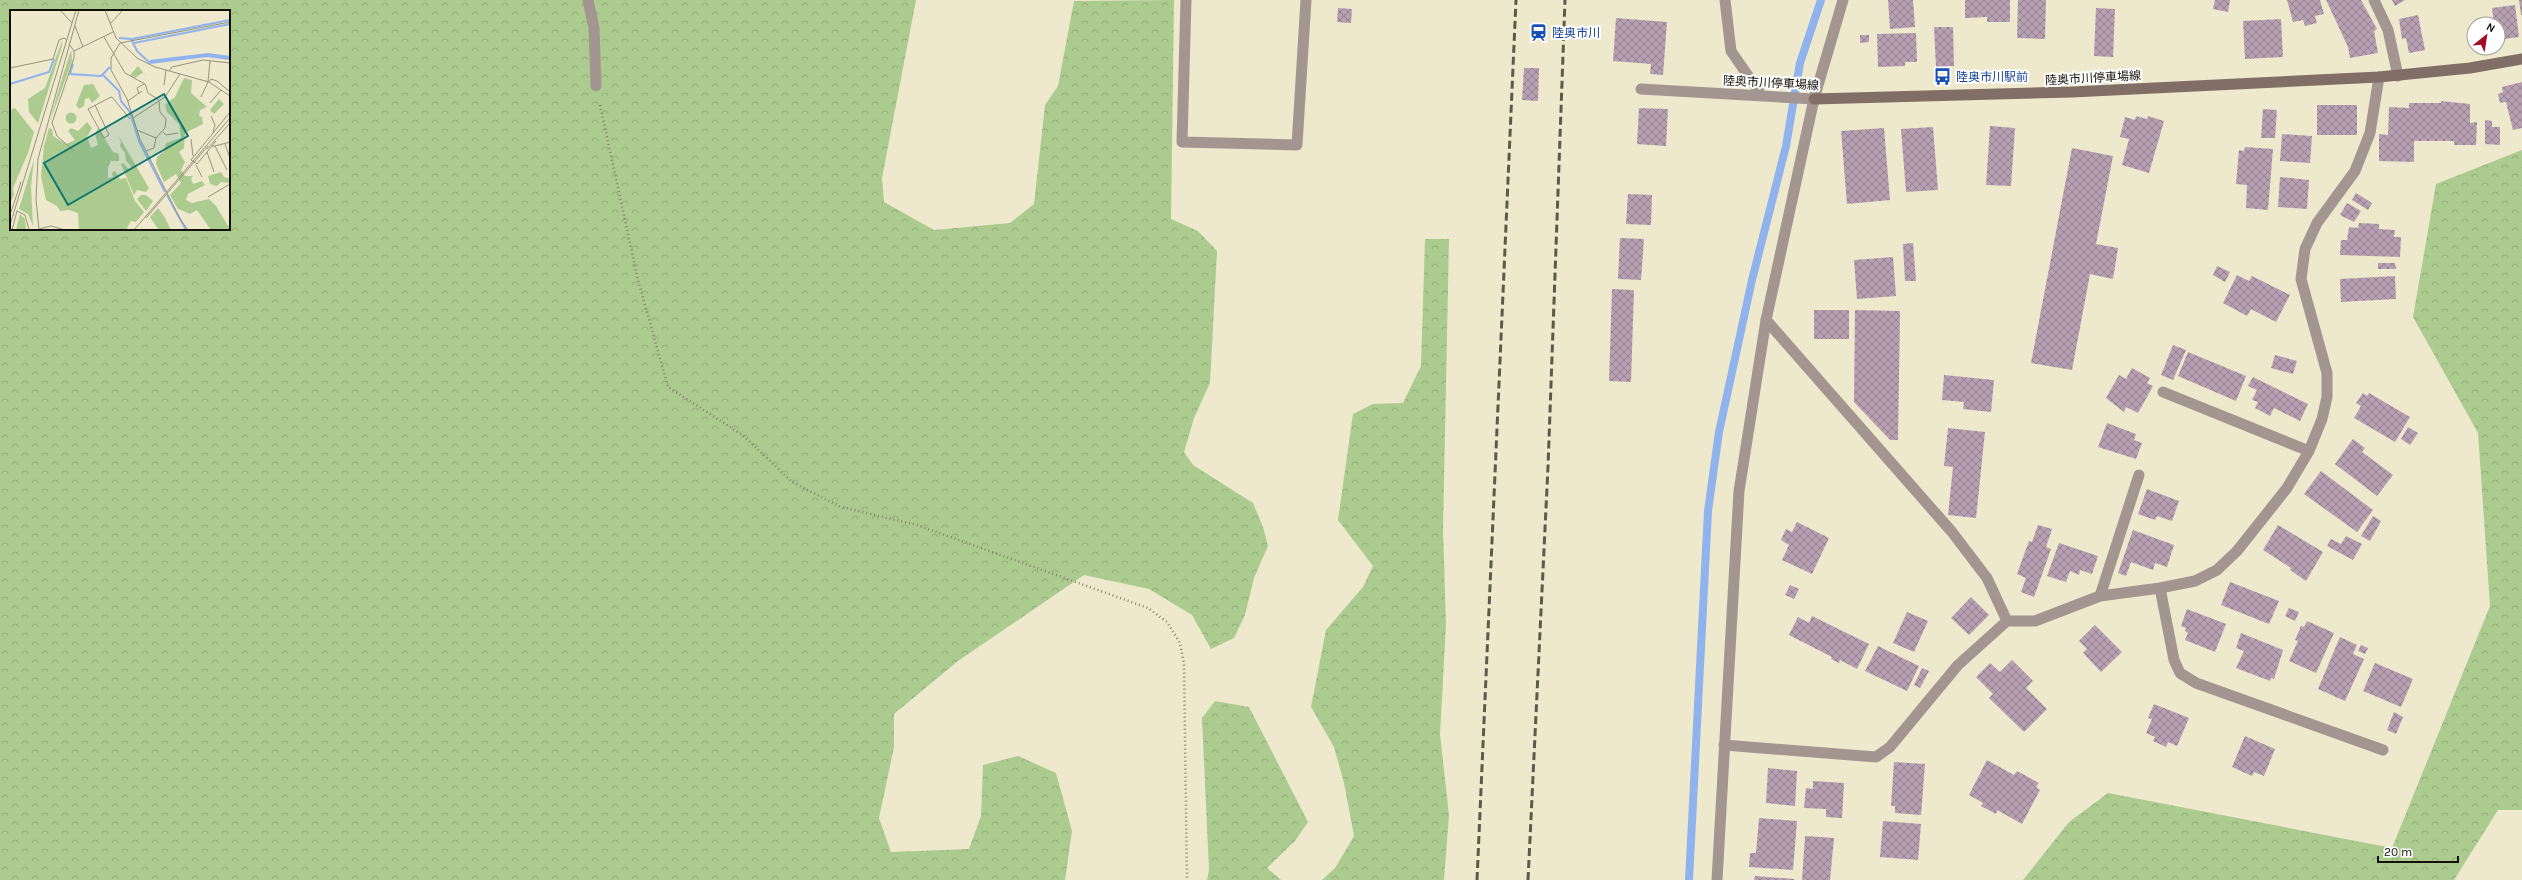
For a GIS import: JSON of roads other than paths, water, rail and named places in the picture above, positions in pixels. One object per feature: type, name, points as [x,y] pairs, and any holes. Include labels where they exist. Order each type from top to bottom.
[{"type":"main road","name":"陸奥市川停車場線","points":[[1814,99],[2080,92],[2398,76],[2470,68],[2522,59]]},
{"type":"street","points":[[588,0],[594,28],[596,86]]},
{"type":"street","points":[[1186,0],[1182,142],[1297,145],[1306,0]]},
{"type":"street","points":[[1725,0],[1731,51],[1762,96]]},
{"type":"street","points":[[1717,880],[1739,491],[1766,320],[1814,99],[1843,0]]},
{"type":"street","points":[[2374,0],[2388,30],[2398,76]]},
{"type":"street","points":[[1724,745],[1876,757],[1890,747],[1958,665],[2007,621],[2035,621],[2100,596],[2160,588],[2195,581],[2217,570],[2237,551],[2287,488],[2309,451],[2322,419],[2327,397],[2327,372],[2301,279],[2305,249],[2317,223],[2355,171],[2370,133],[2379,77]]},
{"type":"street","name":"陸奥市川停車場線","points":[[1641,89],[1814,99]]},
{"type":"street","points":[[1766,320],[1952,532],[1987,578],[2007,621]]},
{"type":"street","points":[[2163,392],[2309,451]]},
{"type":"street","points":[[2100,596],[2139,475]]},
{"type":"street","points":[[2160,588],[2174,660],[2180,673],[2196,683],[2383,750]]},
{"type":"waterway","points":[[1689,880],[1708,511],[1719,432],[1752,280],[1786,146],[1800,63],[1821,0]]},
{"type":"railway","points":[[1477,880],[1516,0]]},
{"type":"railway","points":[[1528,880],[1548,467],[1565,0]]},
{"type":"place","name":"陸奥市川","points":[[1539,33]]},
{"type":"place","name":"陸奥市川駅前","points":[[1943,77]]}]
